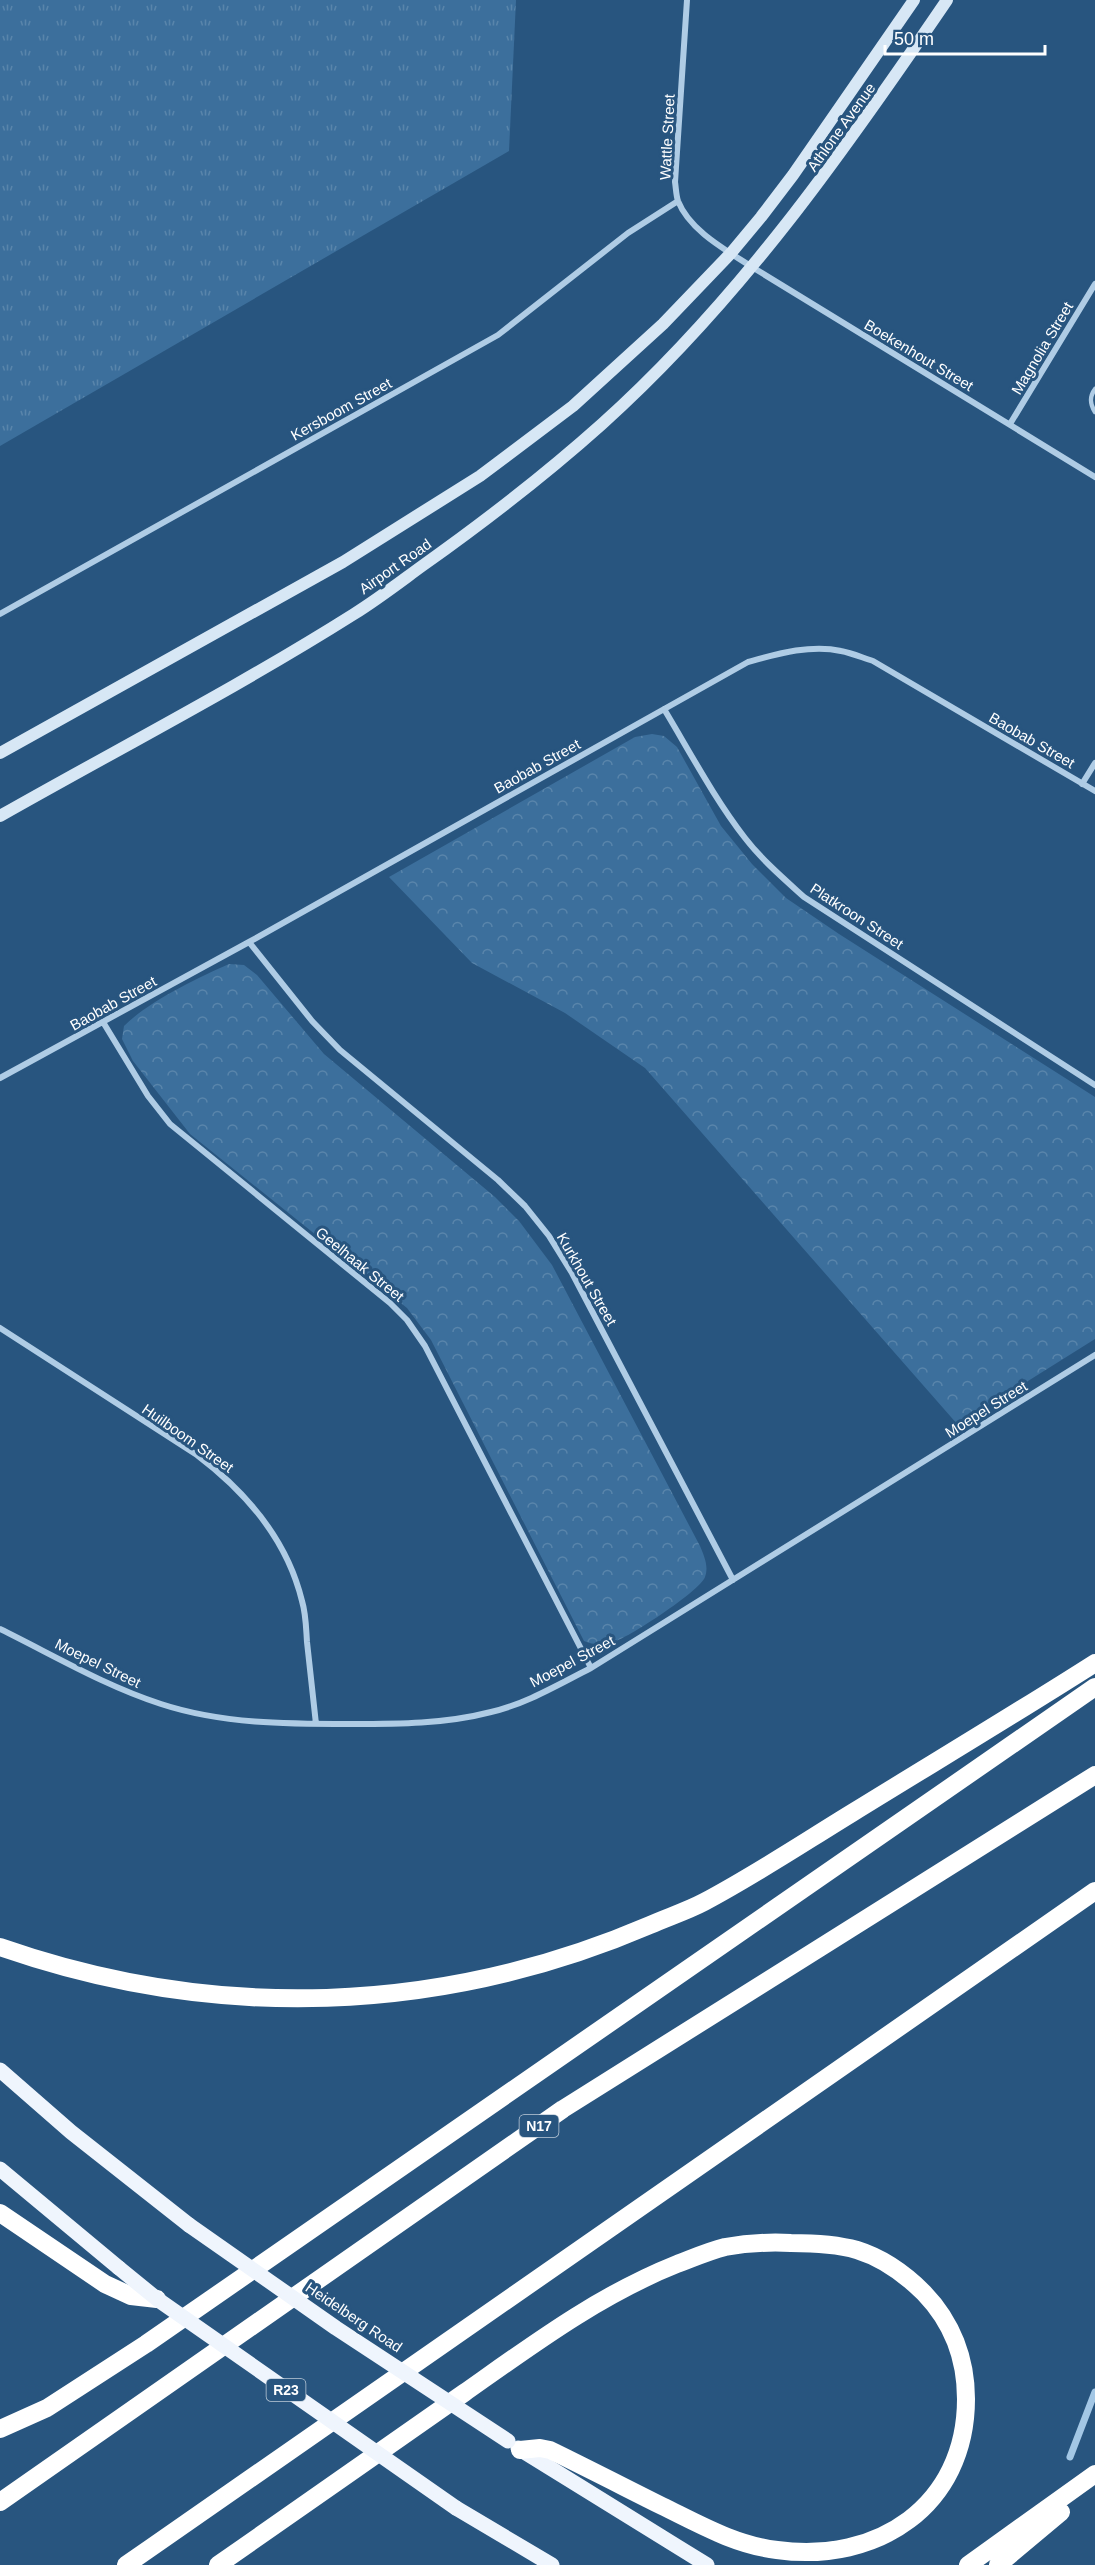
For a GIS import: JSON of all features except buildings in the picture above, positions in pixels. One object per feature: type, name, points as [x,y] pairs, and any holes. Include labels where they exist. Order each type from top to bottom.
[{"type":"highway","points":[[0,1947],[85,1973],[151,1987],[255,1998],[310,2000],[386,1995],[459,1983],[539,1966],[614,1941],[703,1902],[766,1866],[1095,1663]]},
{"type":"highway","points":[[0,2429],[47,2408],[146,2344],[1095,1686]]},
{"type":"highway","name":"N17","points":[[0,2502],[563,2109],[1095,1776]]},
{"type":"highway","points":[[126,2565],[1095,1892]]},
{"type":"highway","points":[[0,2213],[105,2284],[131,2296],[157,2299]]},
{"type":"highway","points":[[218,2565],[531,2345],[595,2304],[659,2271],[724,2247],[783,2243],[837,2246],[858,2250],[892,2266],[912,2281],[942,2314],[951,2330],[959,2353],[966,2384],[963,2440],[944,2484],[924,2507],[902,2526],[879,2539],[853,2548],[810,2554],[773,2550],[726,2538],[550,2450],[514,2445]]},
{"type":"highway","points":[[968,2565],[1095,2474]]},
{"type":"highway","points":[[998,2565],[1095,2484]]},
{"type":"main road","name":"Athlone Avenue","points":[[731,253],[793,175],[914,0]]},
{"type":"main road","name":"Athlone Avenue","points":[[752,267],[816,187],[947,0]]},
{"type":"main road","name":"Airport Road","points":[[0,753],[343,562],[480,476],[573,406],[663,324],[731,253]]},
{"type":"main road","name":"Airport Road","points":[[0,816],[277,660],[356,612],[488,519],[602,424],[680,347],[752,267]]},
{"type":"main road","name":"Heidelberg Road","points":[[0,2070],[71,2132],[189,2225],[336,2328],[514,2445],[707,2565]]},
{"type":"main road","name":"R23","points":[[0,2169],[157,2299],[456,2508],[552,2565]]},
{"type":"street","name":"Wattle Street","points":[[687,0],[675,182],[678,201],[705,235],[731,253]]},
{"type":"street","name":"Kersboom Street","points":[[0,614],[498,335],[628,233],[678,201]]},
{"type":"street","name":"Boekenhout Street","points":[[731,253],[1095,477]]},
{"type":"street","name":"Magnolia Street","points":[[1010,424],[1095,284]]},
{"type":"street","name":"Baobab Street","points":[[0,1078],[249,942],[748,662],[779,653],[813,649],[841,650],[873,661],[1095,791]]},
{"type":"street","name":"Platkroon Street","points":[[664,709],[718,799],[746,839],[774,870],[804,897],[1095,1085]]},
{"type":"street","points":[[1083,784],[1095,763]]},
{"type":"street","name":"Kurkhout Street","points":[[249,942],[312,1021],[340,1050],[498,1180],[525,1206],[549,1236],[572,1273],[733,1580]]},
{"type":"street","name":"Geelhaak Street","points":[[103,1022],[148,1096],[170,1124],[390,1303],[407,1320],[425,1346],[591,1668]]},
{"type":"street","name":"Huilboom Street","points":[[0,1328],[196,1455],[226,1477],[253,1506],[278,1541],[294,1574],[303,1603],[316,1724]]},
{"type":"street","name":"Moepel Street","points":[[0,1629],[132,1694],[193,1713],[249,1722],[316,1724],[448,1721],[493,1712],[546,1691],[591,1668],[1095,1356]]},
{"type":"lane","points":[[1095,389],[1091,394],[1091,403],[1095,412]]},
{"type":"green space","points":[[0,0],[516,0],[509,151],[0,446]]},
{"type":"green space","points":[[652,734],[664,736],[677,747],[721,826],[752,864],[786,898],[1095,1097],[1095,1339],[958,1425],[645,1068],[565,1013],[472,963],[389,877],[635,737]]},
{"type":"green space","points":[[229,964],[244,965],[257,975],[324,1054],[495,1197],[519,1221],[552,1265],[706,1561],[705,1577],[700,1584],[646,1624],[619,1640],[604,1645],[584,1641],[431,1340],[407,1308],[190,1134],[133,1061],[122,1039],[124,1026],[159,1000],[188,983]]},
{"type":"waterway","points":[[1070,2457],[1095,2392]]}]
